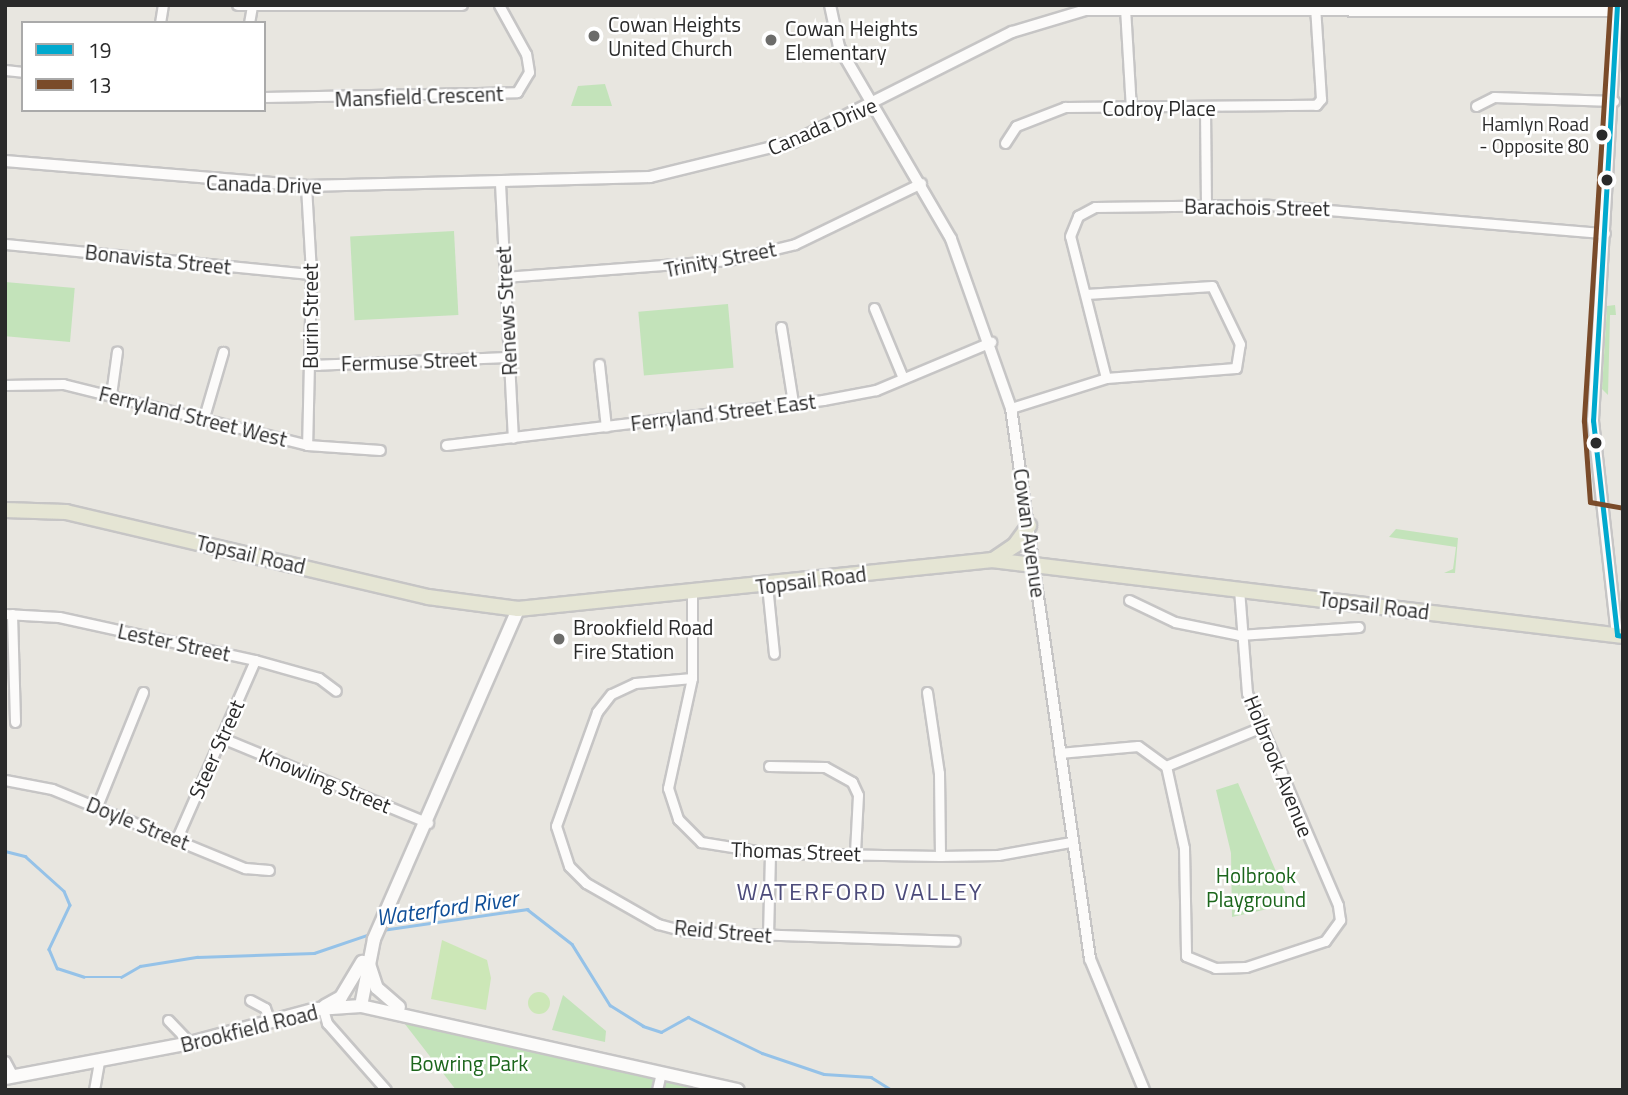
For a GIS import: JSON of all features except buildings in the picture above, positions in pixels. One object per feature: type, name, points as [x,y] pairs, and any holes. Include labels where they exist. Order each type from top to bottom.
[{"type":"main road","name":"Topsail Road","points":[[5,510],[76,514],[428,597],[518,609],[992,560],[1620,635]]},
{"type":"main road","points":[[992,560],[1015,545],[1029,526]]},
{"type":"main road","points":[[320,1009],[341,997],[368,953],[429,823],[518,609]]},
{"type":"main road","points":[[361,1006],[368,953]]},
{"type":"main road","points":[[368,953],[377,988],[409,1012]]},
{"type":"main road","name":"Brookfield Road","points":[[9,1077],[190,1043],[320,1009],[361,1006],[409,1012],[738,1090]]},
{"type":"street","points":[[238,5],[462,5]]},
{"type":"street","name":"Mansfield Crescent","points":[[266,97],[517,92],[525,85],[528,62],[499,5]]},
{"type":"street","name":"Cowan Avenue","points":[[830,5],[839,47],[921,183],[991,342],[1010,408],[1029,526],[1070,842],[1096,980],[1144,1090]]},
{"type":"street","name":"Codroy Place","points":[[1005,143],[1016,126],[1065,107],[1205,110],[1316,105],[1321,99],[1315,7]]},
{"type":"street","points":[[1125,8],[1131,109]]},
{"type":"street","name":"Canada Drive","points":[[5,161],[306,186],[500,183],[697,169],[793,142],[874,105],[1012,32],[1051,18],[1125,8],[1619,9]]},
{"type":"street","points":[[1619,9],[1593,421],[1620,635]]},
{"type":"street","points":[[1476,106],[1494,97],[1614,101]]},
{"type":"street","points":[[1205,110],[1206,205]]},
{"type":"street","name":"Renews Street","points":[[500,183],[513,438]]},
{"type":"street","name":"Trinity Street","points":[[504,277],[729,260],[795,244],[921,183]]},
{"type":"street","name":"Burin Street","points":[[306,186],[311,274],[307,445]]},
{"type":"street","name":"Barachois Street","points":[[1106,378],[1070,236],[1078,216],[1095,207],[1206,205],[1407,212],[1605,233]]},
{"type":"street","name":"Bonavista Street","points":[[5,244],[311,274]]},
{"type":"street","points":[[1010,408],[1106,378],[1230,372],[1240,344],[1212,286],[1086,294]]},
{"type":"street","points":[[874,308],[903,378]]},
{"type":"street","points":[[780,327],[793,403]]},
{"type":"street","name":"Ferryland Street East","points":[[446,444],[606,427],[876,390],[991,342]]},
{"type":"street","points":[[111,395],[117,351]]},
{"type":"street","points":[[204,417],[223,352]]},
{"type":"street","name":"Fermuse Street","points":[[310,365],[509,357]]},
{"type":"street","points":[[598,364],[606,427]]},
{"type":"street","name":"Ferryland Street West","points":[[5,385],[63,384],[204,417],[307,445],[380,450]]},
{"type":"street","points":[[767,585],[774,654]]},
{"type":"street","name":"Holbrook Avenue","points":[[1166,766],[1184,848],[1186,956],[1215,968],[1246,967],[1325,941],[1340,920],[1338,905],[1259,728],[1239,635],[1239,590]]},
{"type":"street","name":"Thomas Street","points":[[692,593],[692,678],[669,768],[678,819],[701,842],[770,853],[940,856],[998,855],[1070,842]]},
{"type":"street","points":[[1129,600],[1175,622],[1239,635],[1359,628]]},
{"type":"street","points":[[9,614],[15,722]]},
{"type":"street","name":"Lester Street","points":[[9,614],[60,617],[256,660],[319,678],[337,691]]},
{"type":"street","name":"Steer Street","points":[[177,838],[256,660]]},
{"type":"street","name":"Reid Street","points":[[692,678],[635,683],[611,694],[597,712],[562,802],[561,849],[586,883],[658,924],[768,936],[955,941]]},
{"type":"street","points":[[97,806],[143,692]]},
{"type":"street","points":[[928,692],[939,773],[940,856]]},
{"type":"street","points":[[1059,753],[1138,746],[1166,766],[1259,728]]},
{"type":"street","name":"Knowling Street","points":[[222,738],[429,823]]},
{"type":"street","points":[[769,766],[825,767],[852,782],[858,810],[855,853]]},
{"type":"street","name":"Doyle Street","points":[[5,780],[97,806],[245,868],[269,870]]},
{"type":"street","points":[[768,936],[770,853]]},
{"type":"street","points":[[250,1000],[265,1008],[270,1022]]},
{"type":"street","points":[[320,1009],[327,1023],[386,1090]]},
{"type":"street","points":[[168,1020],[190,1043]]},
{"type":"street","points":[[5,1061],[9,1077]]},
{"type":"street","points":[[94,1090],[99,1062]]},
{"type":"street","points":[[657,1090],[661,1072]]},
{"type":"green space","points":[[605,84],[612,106],[571,106],[578,86]]},
{"type":"green space","points":[[454,231],[458,315],[355,320],[350,236]]},
{"type":"green space","points":[[5,282],[75,288],[70,342],[5,336]]},
{"type":"green space","points":[[728,304],[734,368],[644,376],[638,312]]},
{"type":"green space","points":[[1615,305],[1616,315],[1610,315],[1608,395],[1602,389],[1607,306]]},
{"type":"green space","points":[[1396,529],[1458,538],[1455,573],[1444,573],[1453,569],[1456,547],[1389,537]]},
{"type":"green space","name":"Holbrook Playground","points":[[1238,783],[1290,904],[1232,917],[1231,853],[1216,790]]},
{"type":"green space","points":[[442,940],[487,960],[491,978],[486,1010],[431,999]]},
{"type":"green space","points":[[539,992],[547,995],[550,1003],[547,1011],[539,1014],[531,1011],[528,1003],[531,995]]},
{"type":"green space","points":[[563,995],[606,1031],[605,1042],[552,1030]]},
{"type":"green space","name":"Bowring Park","points":[[401,1019],[699,1090],[456,1090]]},
{"type":"waterway","name":"Waterford River","points":[[5,851],[25,856],[64,891],[70,905],[49,949],[57,968],[84,977],[121,977],[140,966],[197,957],[314,953],[373,933]]},
{"type":"waterway","name":"Waterford River","points":[[382,930],[527,909],[572,944],[610,1005],[643,1026],[661,1032],[688,1017],[762,1053],[824,1074],[871,1077],[892,1090]]},
{"type":"transit line","name":"13","points":[[1610,5],[1584,421],[1590,502],[1623,508]]},
{"type":"transit line","name":"19","points":[[1617,5],[1593,420],[1617,635],[1623,636]]},
{"type":"place","name":"Cowan Heights United Church","points":[[594,36]]},
{"type":"place","name":"Cowan Heights Elementary","points":[[771,40]]},
{"type":"place","name":"Hamlyn Road - Opposite 80","points":[[1602,135]]},
{"type":"place","name":"Brookfield Road Fire Station","points":[[559,639]]},
{"type":"district","name":"WATERFORD VALLEY","points":[[860,892]]}]
